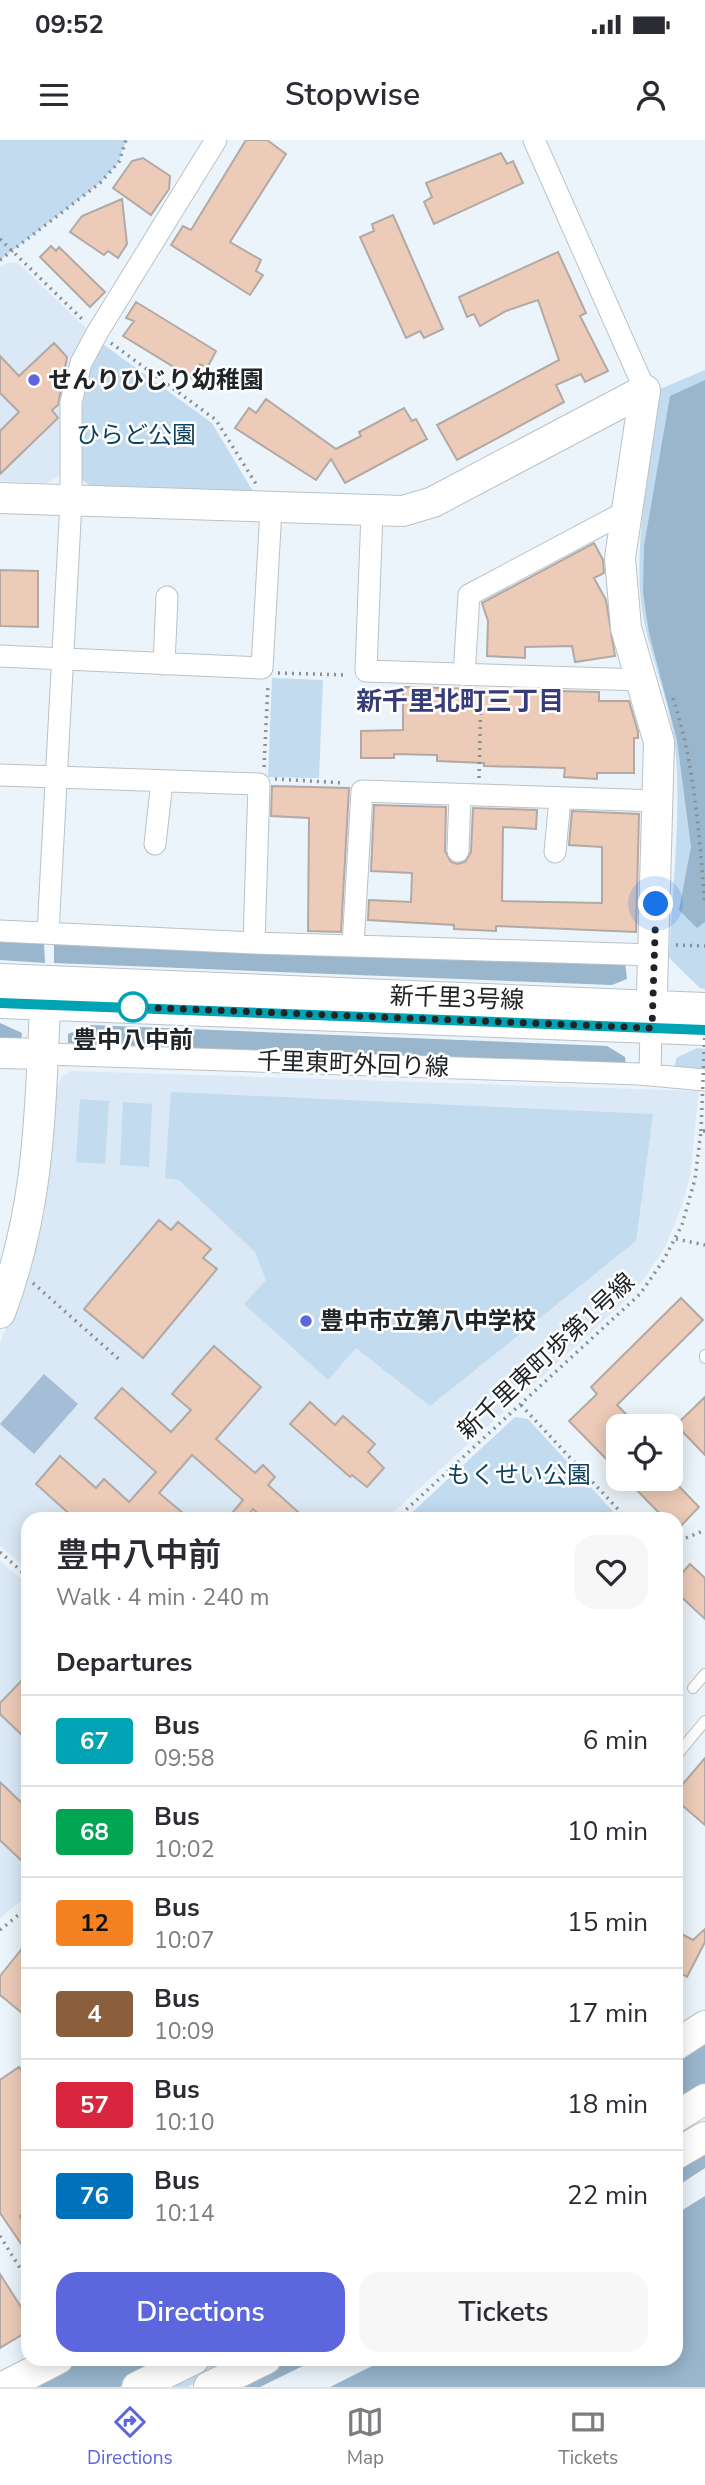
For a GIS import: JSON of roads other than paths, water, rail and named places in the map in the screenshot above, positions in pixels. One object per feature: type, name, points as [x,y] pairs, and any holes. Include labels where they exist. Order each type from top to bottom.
[{"type":"street","points":[[48,933],[71,502],[71,402],[81,363],[97,333],[216,140]]},
{"type":"street","points":[[534,140],[645,390],[620,558],[625,628],[659,742],[661,950],[652,1017],[650,1075]]},
{"type":"street","points":[[0,498],[372,513],[403,511],[433,502],[645,390]]},
{"type":"street","points":[[0,656],[262,668],[271,509]]},
{"type":"street","points":[[473,675],[469,595],[625,512]]},
{"type":"street","points":[[372,513],[366,671],[641,680]]},
{"type":"street","points":[[164,664],[167,597]]},
{"type":"street","points":[[0,775],[259,784],[254,943]]},
{"type":"street","points":[[155,844],[162,781]]},
{"type":"street","points":[[353,946],[362,791],[658,801]]},
{"type":"street","points":[[458,851],[469,795]]},
{"type":"street","points":[[555,852],[560,799]]},
{"type":"street","points":[[0,931],[353,946],[661,950]]},
{"type":"street","name":"新千里3号線","points":[[0,979],[45,994]]},
{"type":"street","points":[[0,1312],[30,1213],[45,1054],[45,994]]},
{"type":"street","name":"新千里3号線","points":[[0,1003],[45,994],[652,1017],[705,1030]]},
{"type":"street","name":"新千里3号線","points":[[652,1017],[705,1007]]},
{"type":"street","name":"千里東町外回り線","points":[[0,1053],[650,1075],[705,1080]]},
{"type":"street","points":[[683,2040],[705,2026]]},
{"type":"street","points":[[683,2112],[705,2098]]},
{"type":"street","points":[[683,2150],[705,2137]]},
{"type":"street","points":[[4,2387],[44,2366]]},
{"type":"street","points":[[137,2387],[180,2366]]},
{"type":"street","points":[[209,2387],[252,2366]]},
{"type":"lane","points":[[693,1688],[705,1674]]},
{"type":"lane","points":[[683,1748],[705,1721]]},
{"type":"place","name":"せんりひじり幼稚園","points":[[34,380]]},
{"type":"place","name":"豊中八中前","points":[[133,1007]]},
{"type":"place","name":"豊中市立第八中学校","points":[[306,1321]]},
{"type":"district","name":"新千里北町三丁目","points":[[460,701]]},
{"type":"park label","name":"ひらど公園","points":[[136,435]]},
{"type":"park label","name":"もくせい公園","points":[[519,1475]]}]
